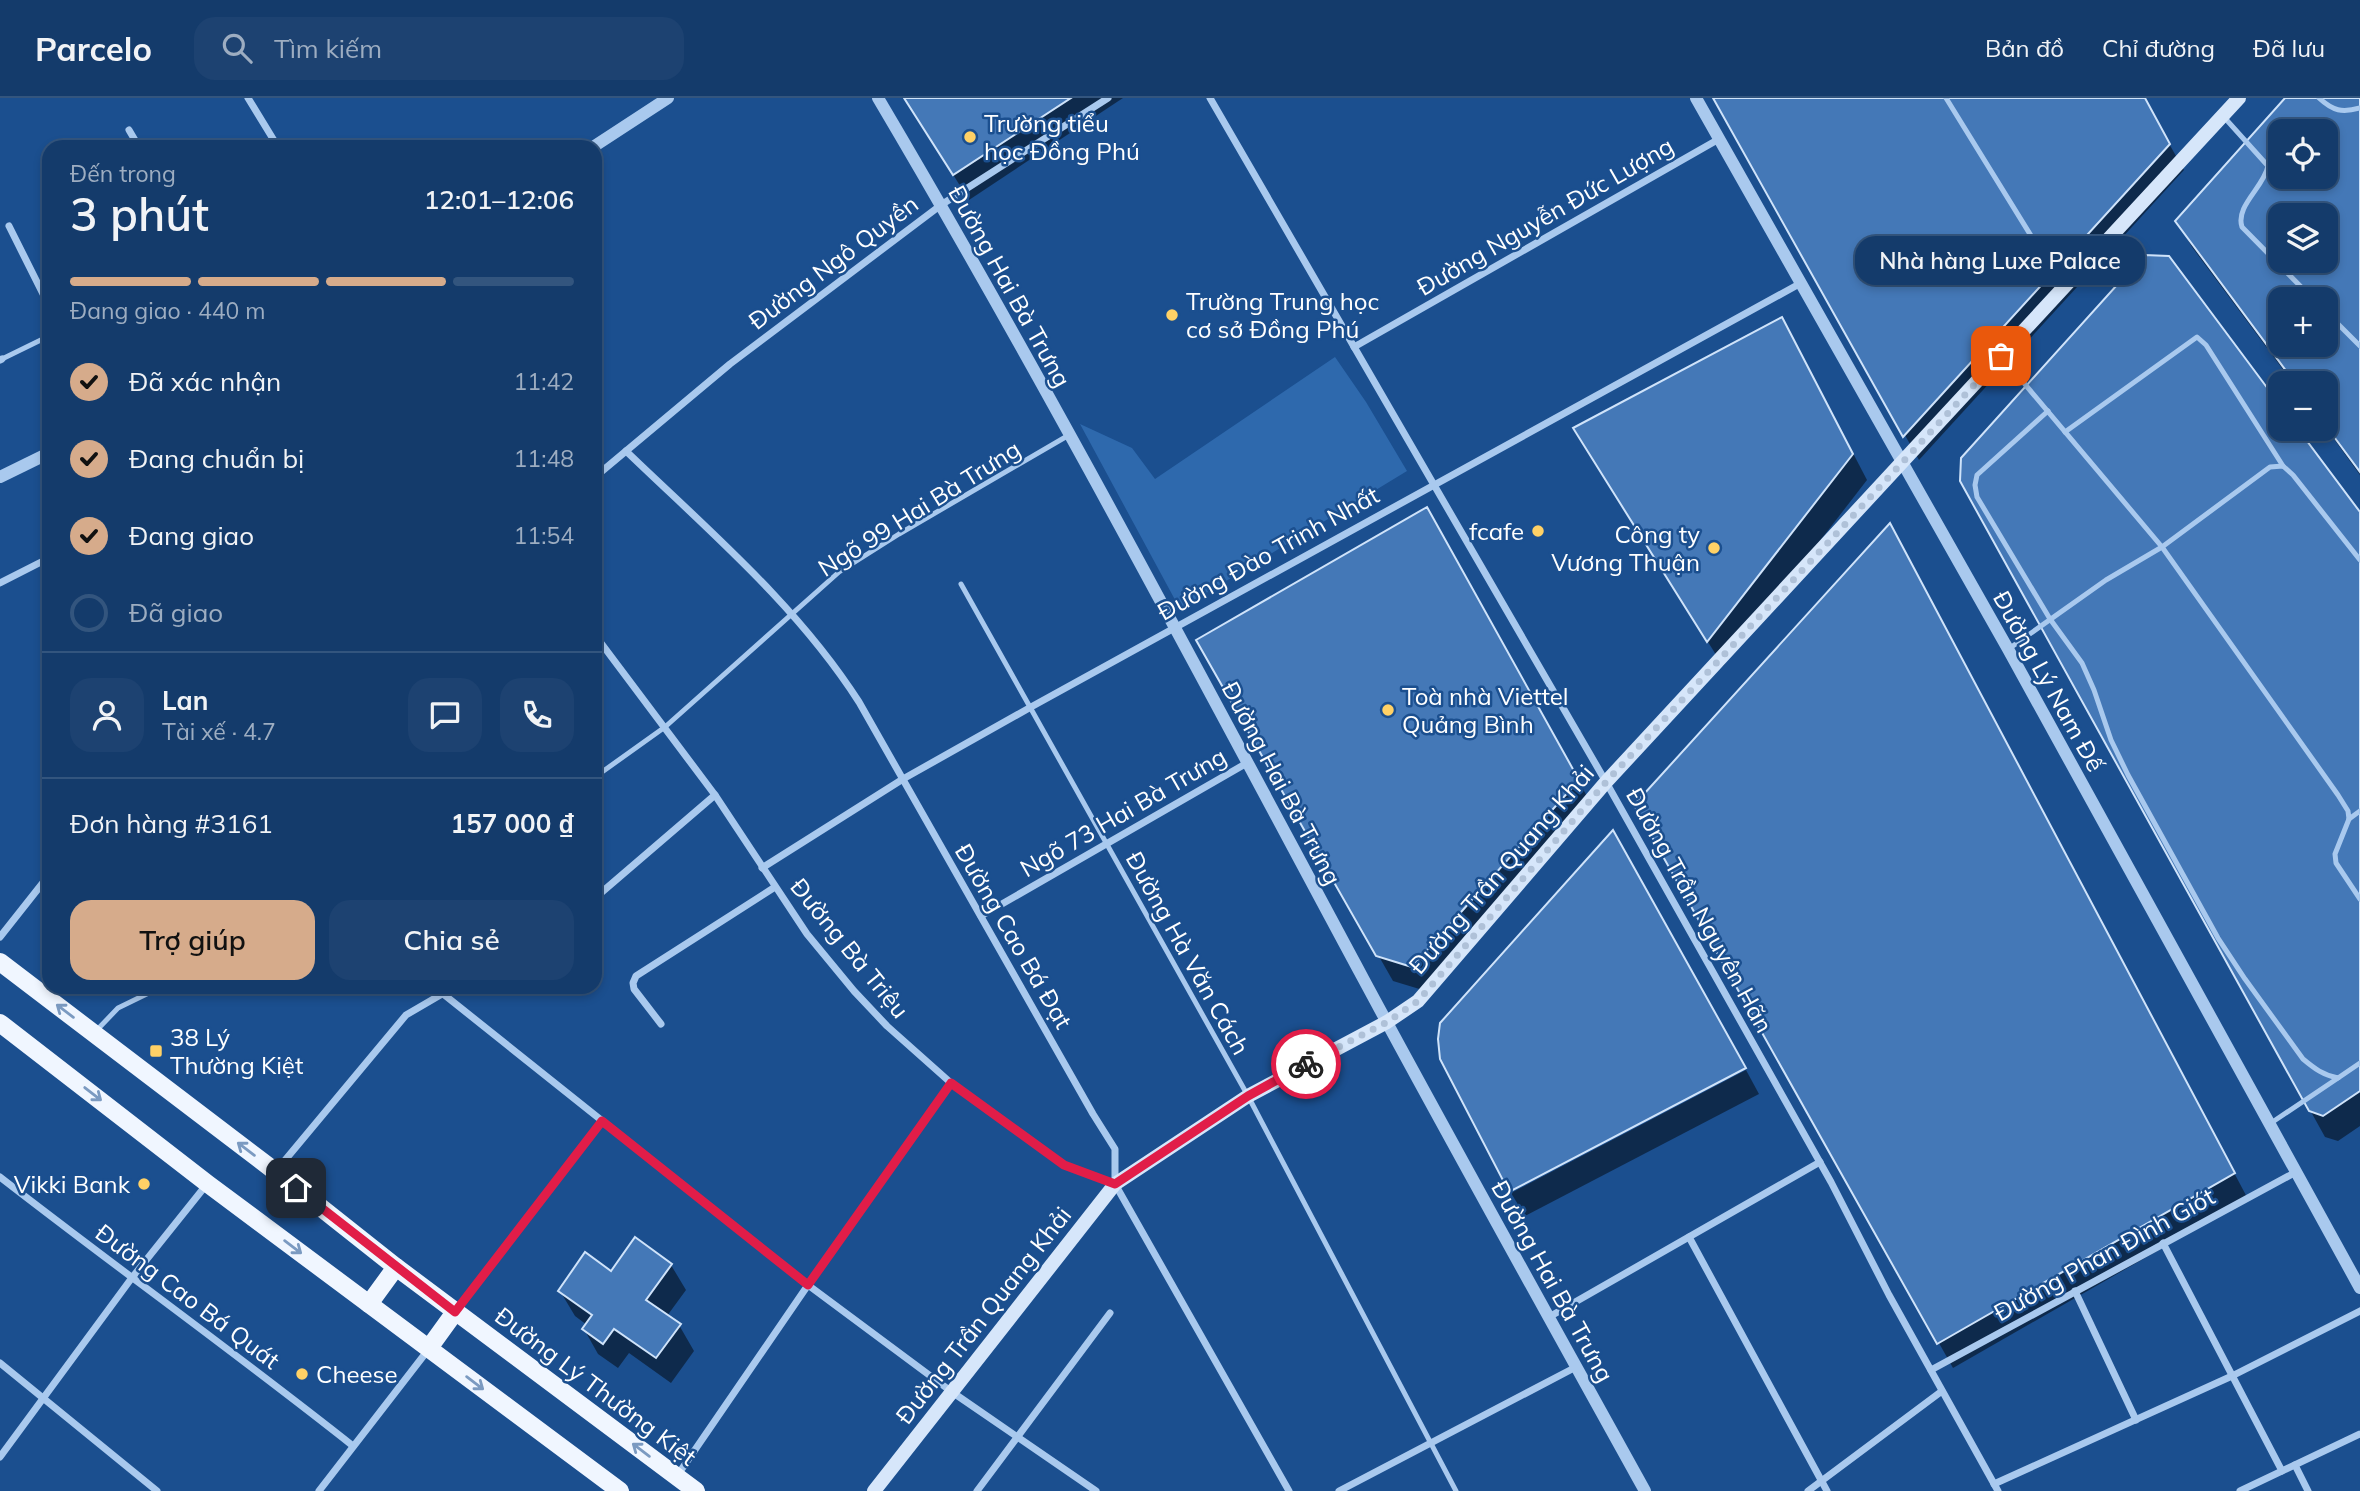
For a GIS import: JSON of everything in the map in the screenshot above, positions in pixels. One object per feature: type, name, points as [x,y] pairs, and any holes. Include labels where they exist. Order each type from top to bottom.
[{"type":"main road","name":"Đường Trần Quang Khải","points":[[874,1491],[1115,1184],[1248,1096],[1387,1022],[1418,1001],[1606,782],[2239,98]]},
{"type":"main road","name":"Đường Lý Thường Kiệt","points":[[0,962],[455,1312],[696,1491]]},
{"type":"main road","points":[[0,1023],[208,1184],[620,1491]]},
{"type":"main road","points":[[369,1304],[396,1267]]},
{"type":"main road","points":[[429,1349],[455,1312]]},
{"type":"street","points":[[248,98],[274,140]]},
{"type":"street","points":[[602,141],[668,98]]},
{"type":"street","name":"Đường Hai Bà Trưng","points":[[878,98],[1069,435],[1645,1491]]},
{"type":"street","name":"Đường Ngô Quyền","points":[[602,471],[730,364],[941,205],[1108,98]]},
{"type":"street","name":"Đường Trần Nguyên Hãn","points":[[1210,98],[1606,782],[1819,1162],[1996,1487]]},
{"type":"street","name":"Đường Lý Nam Đế","points":[[1696,98],[2008,649],[2360,1287]]},
{"type":"street","points":[[129,130],[135,140]]},
{"type":"street","name":"Đường Nguyễn Đức Lượng","points":[[1354,347],[1719,139]]},
{"type":"street","points":[[9,226],[42,292]]},
{"type":"street","name":"Đường Đào Trinh Nhất","points":[[762,869],[903,779],[1031,706],[1801,283]]},
{"type":"street","name":"Đường Cao Bá Đạt","points":[[626,451],[793,614],[836,667],[1115,1149],[1115,1184],[1289,1491]]},
{"type":"street","points":[[0,477],[42,456]]},
{"type":"street","points":[[0,583],[42,562]]},
{"type":"street","name":"Đường Bà Triệu","points":[[602,644],[715,795],[807,934],[854,991],[912,1050],[951,1083],[1064,1165],[1115,1184]]},
{"type":"street","name":"Ngõ 73 Hai Bà Trưng","points":[[981,916],[1247,762]]},
{"type":"street","points":[[602,892],[715,795]]},
{"type":"street","points":[[0,937],[42,884]]},
{"type":"street","points":[[661,1024],[634,989],[636,976],[775,887]]},
{"type":"street","points":[[276,1172],[406,1015],[440,994]]},
{"type":"street","points":[[443,994],[808,1285],[952,1392],[1096,1491]]},
{"type":"street","points":[[677,1477],[951,1083]]},
{"type":"street","points":[[455,1312],[602,1121]]},
{"type":"street","points":[[1549,1317],[1819,1162]]},
{"type":"street","name":"Đường Phan Đình Giót","points":[[1931,1370],[2296,1171]]},
{"type":"street","name":"Đường Cao Bá Quát","points":[[0,1177],[353,1446]]},
{"type":"street","points":[[0,1457],[131,1279],[208,1184]]},
{"type":"street","points":[[1689,1237],[1827,1491]]},
{"type":"street","points":[[2163,1243],[2282,1471]]},
{"type":"street","points":[[2075,1292],[2136,1420]]},
{"type":"street","points":[[1996,1487],[2232,1376],[2360,1311]]},
{"type":"street","points":[[977,1491],[1110,1313]]},
{"type":"street","points":[[319,1491],[429,1349]]},
{"type":"street","points":[[0,1363],[157,1491]]},
{"type":"street","points":[[1339,1491],[1576,1367]]},
{"type":"street","points":[[1808,1491],[1942,1391]]},
{"type":"street","points":[[2241,1491],[2360,1434]]},
{"type":"street","points":[[2295,1465],[2308,1491]]},
{"type":"lane","points":[[1946,98],[2064,288]]},
{"type":"lane","points":[[2319,98],[2330,108],[2344,113],[2360,108]]},
{"type":"lane","points":[[2223,116],[2269,166],[2267,174],[2243,211],[2240,221],[2242,228],[2301,287]]},
{"type":"lane","points":[[2338,324],[2360,346]]},
{"type":"lane","points":[[2354,340],[2360,335]]},
{"type":"lane","points":[[2066,432],[2197,337],[2206,345],[2283,466],[2360,560]]},
{"type":"lane","points":[[1,360],[42,340]]},
{"type":"lane","points":[[2001,356],[2162,547],[2338,795],[2348,811],[2349,819],[2335,853],[2336,863],[2360,899]]},
{"type":"lane","points":[[2048,411],[1977,475],[1977,497],[2050,619],[2082,663],[2116,752],[2218,938],[2303,1059],[2324,1075],[2338,1077]]},
{"type":"lane","name":"Ngõ 99 Hai Bà Trưng","points":[[602,772],[666,727],[839,572],[1069,435]]},
{"type":"lane","points":[[2008,649],[2106,580],[2162,547],[2270,467],[2283,466]]},
{"type":"lane","name":"Đường Hà Văn Cách","points":[[961,584],[1248,1096],[1456,1491]]},
{"type":"lane","points":[[2349,819],[2360,811]]},
{"type":"lane","points":[[93,1033],[118,1008],[147,994]]},
{"type":"lane","points":[[2269,1124],[2360,1063]]},
{"type":"shaded area","points":[[1335,357],[1366,402],[1407,471],[1180,609],[1080,424],[1132,448],[1155,479]]},
{"type":"building","name":"Trường tiểu học Đồng Phú","points":[[904,98],[1071,98],[953,175]]},
{"type":"building","points":[[1713,98],[2145,98],[2170,144],[1903,437]]},
{"type":"building","points":[[2285,98],[2360,98],[2360,472],[2337,441],[2338,371],[2286,371],[2276,357],[2338,357],[2338,287],[2268,287],[2268,347],[2175,221]]},
{"type":"building","points":[[2144,255],[2169,256],[2268,389],[2268,441],[2307,441],[2360,512],[2360,1091],[2323,1116],[2309,1111],[1960,481],[1961,458]]},
{"type":"building","name":"Công ty Vương Thuận","points":[[1782,317],[1853,454],[1707,642],[1573,428]]},
{"type":"building","name":"Toà nhà Viettel Quảng Bình","points":[[1427,507],[1579,780],[1412,967],[1376,956],[1196,640]]},
{"type":"building","points":[[1890,523],[2235,1173],[1937,1344],[1634,805]]},
{"type":"building","points":[[1613,830],[1746,1068],[1509,1192],[1440,1059],[1440,1023]]},
{"type":"building","points":[[635,1237],[672,1264],[646,1300],[681,1324],[656,1358],[614,1329],[603,1344],[582,1329],[592,1315],[558,1291],[585,1252],[611,1271]]},
{"type":"way so far","points":[[1306,1064],[1387,1022],[1418,1001],[1606,782],[2001,356]]},
{"type":"place","name":"Trường tiểu học Đồng Phú","points":[[970,137]]},
{"type":"place","name":"Trường Trung học cơ sở Đồng Phú","points":[[1172,315]]},
{"type":"place","name":"Nhà hàng Luxe Palace","points":[[2001,356]]},
{"type":"place","name":"fcafe","points":[[1538,531]]},
{"type":"place","name":"Công ty Vương Thuận","points":[[1714,548]]},
{"type":"place","name":"Toà nhà Viettel Quảng Bình","points":[[1388,710]]},
{"type":"place","name":"38 Lý Thường Kiệt","points":[[156,1051]]},
{"type":"place","name":"Vikki Bank","points":[[144,1184]]},
{"type":"place","name":"Cheese","points":[[302,1374]]},
{"type":"route","points":[[296,1188],[455,1312],[602,1121],[808,1285],[951,1083],[1064,1165],[1115,1184],[1248,1096],[1306,1064]]}]
